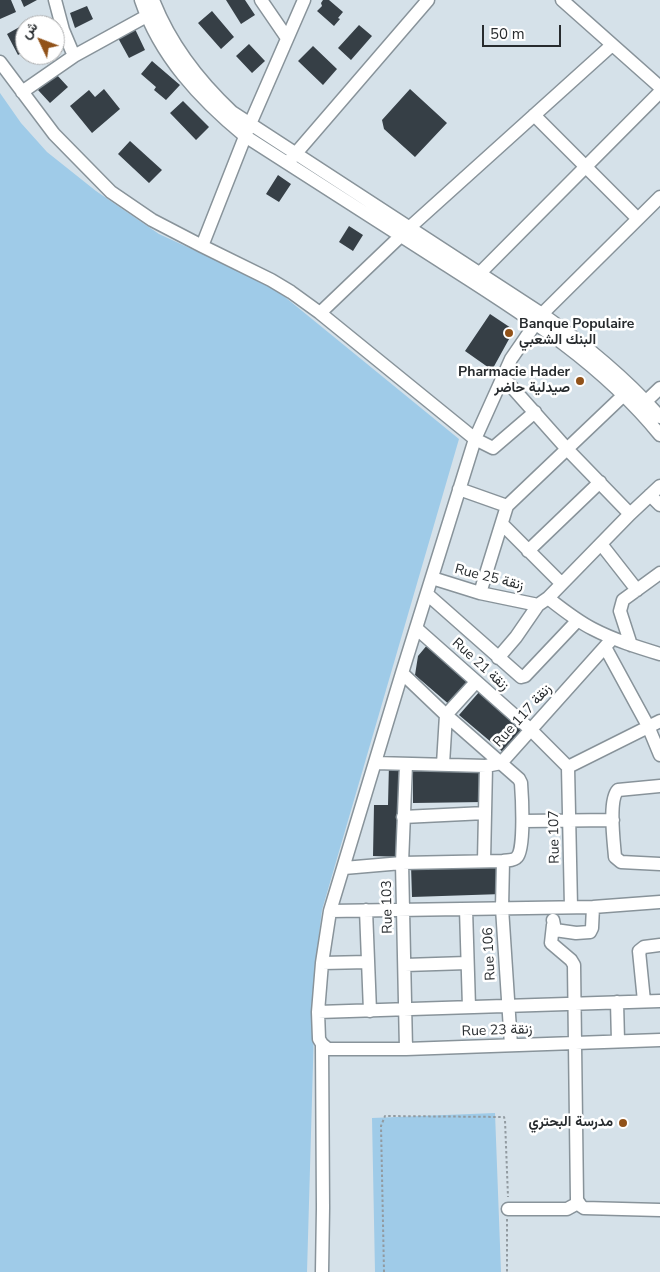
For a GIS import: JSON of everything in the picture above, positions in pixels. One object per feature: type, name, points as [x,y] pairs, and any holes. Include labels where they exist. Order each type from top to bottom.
[{"type":"street","points":[[54,0],[63,30],[74,56]]},
{"type":"street","points":[[141,0],[152,9],[163,35],[181,54],[198,85],[232,112],[248,130],[588,349],[642,405],[660,417]]},
{"type":"street","points":[[261,0],[287,38]]},
{"type":"street","points":[[202,246],[248,130],[304,0]]},
{"type":"street","points":[[292,158],[428,0]]},
{"type":"street","points":[[562,0],[660,87]]},
{"type":"street","points":[[22,92],[74,56],[152,9]]},
{"type":"street","points":[[320,313],[405,232],[612,45]]},
{"type":"street","points":[[0,62],[54,134],[111,192],[152,220],[271,280],[320,313],[476,439],[492,448],[535,412]]},
{"type":"street","points":[[476,278],[660,92]]},
{"type":"street","points":[[534,115],[637,218]]},
{"type":"street","points":[[322,1272],[322,1044],[319,1039],[318,1012],[322,963],[330,911],[459,489],[476,439],[502,376],[511,359],[539,318],[660,197]]},
{"type":"street","points":[[502,376],[567,449],[630,514]]},
{"type":"street","points":[[642,405],[660,388]]},
{"type":"street","points":[[480,592],[507,506],[628,391]]},
{"type":"street","points":[[642,405],[660,435]]},
{"type":"street","points":[[528,551],[600,482]]},
{"type":"street","points":[[459,489],[507,506]]},
{"type":"street","points":[[498,658],[543,601],[655,491],[660,505]]},
{"type":"street","points":[[502,524],[561,583]]},
{"type":"street","points":[[601,544],[637,590]]},
{"type":"street","points":[[631,645],[620,608],[623,600],[660,573]]},
{"type":"street","name":"Rue 25 زنقة","points":[[432,578],[480,592],[543,601]]},
{"type":"street","points":[[427,594],[498,658],[519,676],[523,677],[578,620]]},
{"type":"street","points":[[543,601],[578,620],[609,643],[660,755]]},
{"type":"street","name":"Rue 21 زنقة","points":[[416,628],[531,730],[568,767]]},
{"type":"street","points":[[609,643],[631,645],[660,654]]},
{"type":"street","name":"Rue 117 زنقة","points":[[375,763],[486,766],[501,763],[609,643]]},
{"type":"street","points":[[344,868],[502,861],[514,859],[520,853],[523,821],[521,783],[516,775],[446,715],[402,673]]},
{"type":"street","points":[[443,764],[446,715],[476,682]]},
{"type":"street","points":[[568,767],[660,721]]},
{"type":"street","name":"Rue 103","points":[[406,764],[402,864],[406,1049]]},
{"type":"street","points":[[484,861],[486,766]]},
{"type":"street","name":"Rue 107","points":[[568,767],[571,907]]},
{"type":"street","points":[[660,786],[618,790],[614,795],[613,820],[616,858],[620,862],[660,864]]},
{"type":"street","points":[[404,817],[486,813]]},
{"type":"street","points":[[523,821],[613,820]]},
{"type":"street","name":"Rue 106","points":[[502,861],[502,908],[511,1045]]},
{"type":"street","points":[[330,911],[592,907],[660,902]]},
{"type":"street","points":[[554,907],[551,943],[574,964],[578,1203],[584,1208],[660,1210]]},
{"type":"street","points":[[553,925],[554,930],[558,931],[590,932],[592,928],[592,907]]},
{"type":"street","points":[[466,909],[469,1007]]},
{"type":"street","points":[[366,910],[370,1011]]},
{"type":"street","points":[[644,1001],[640,951],[644,947],[660,945]]},
{"type":"street","points":[[322,963],[368,962]]},
{"type":"street","points":[[405,964],[467,963]]},
{"type":"street","points":[[318,1012],[660,1001]]},
{"type":"street","points":[[617,1002],[618,1041]]},
{"type":"street","name":"Rue 23 زنقة","points":[[322,1044],[328,1049],[406,1049],[660,1040]]},
{"type":"street","points":[[508,1210],[567,1209],[578,1203]]},
{"type":"path","points":[[384,1272],[381,1126],[385,1116],[504,1117],[508,1210],[507,1272]]},
{"type":"shaded area","points":[[0,93],[21,123],[47,152],[96,191],[159,234],[257,279],[285,297],[459,439],[322,910],[316,960],[307,1272],[0,1272]]},
{"type":"shaded area","points":[[495,1113],[501,1272],[375,1272],[372,1118]]},
{"type":"building","points":[[0,0],[11,0],[16,12],[0,19]]},
{"type":"building","points":[[21,0],[37,0],[24,7]]},
{"type":"building","points":[[226,0],[245,0],[255,15],[241,24]]},
{"type":"building","points":[[323,0],[329,0],[343,12],[334,26],[317,11],[322,6]]},
{"type":"building","points":[[87,6],[93,19],[75,28],[70,13]]},
{"type":"building","points":[[212,11],[234,37],[221,49],[198,23]]},
{"type":"building","points":[[359,25],[372,36],[351,60],[338,48]]},
{"type":"building","points":[[135,29],[145,50],[129,58],[118,38]]},
{"type":"building","points":[[15,30],[15,49],[7,34]]},
{"type":"building","points":[[249,44],[265,61],[252,73],[236,56]]},
{"type":"building","points":[[313,46],[337,69],[323,85],[298,61]]},
{"type":"building","points":[[152,61],[180,85],[166,100],[154,90],[156,87],[141,74]]},
{"type":"building","points":[[56,74],[68,87],[50,103],[38,90]]},
{"type":"building","points":[[104,89],[120,109],[92,133],[70,106],[89,90],[95,97]]},
{"type":"building","points":[[410,89],[447,123],[415,157],[384,129],[382,120]]},
{"type":"building","points":[[183,101],[209,127],[196,140],[170,113]]},
{"type":"building","points":[[130,141],[162,170],[149,183],[118,154]]},
{"type":"building","points":[[278,175],[291,184],[279,202],[266,194]]},
{"type":"building","points":[[349,226],[363,235],[353,251],[339,242]]},
{"type":"building","points":[[490,314],[514,330],[492,370],[465,351]]},
{"type":"building","points":[[428,644],[472,682],[451,706],[415,675],[418,656]]},
{"type":"building","points":[[480,691],[524,729],[504,753],[459,715]]},
{"type":"building","points":[[389,764],[403,765],[401,857],[373,856],[374,805],[388,805]]},
{"type":"building","points":[[413,771],[484,771],[484,802],[413,803]]},
{"type":"building","points":[[501,863],[502,894],[412,897],[411,865]]},
{"type":"place","name":"Banque Populaire البنك الشعبي","points":[[509,333]]},
{"type":"place","name":"Pharmacie Hader صيدلية حاضر","points":[[580,381]]},
{"type":"place","name":"مدرسة البحتري","points":[[623,1123]]}]
